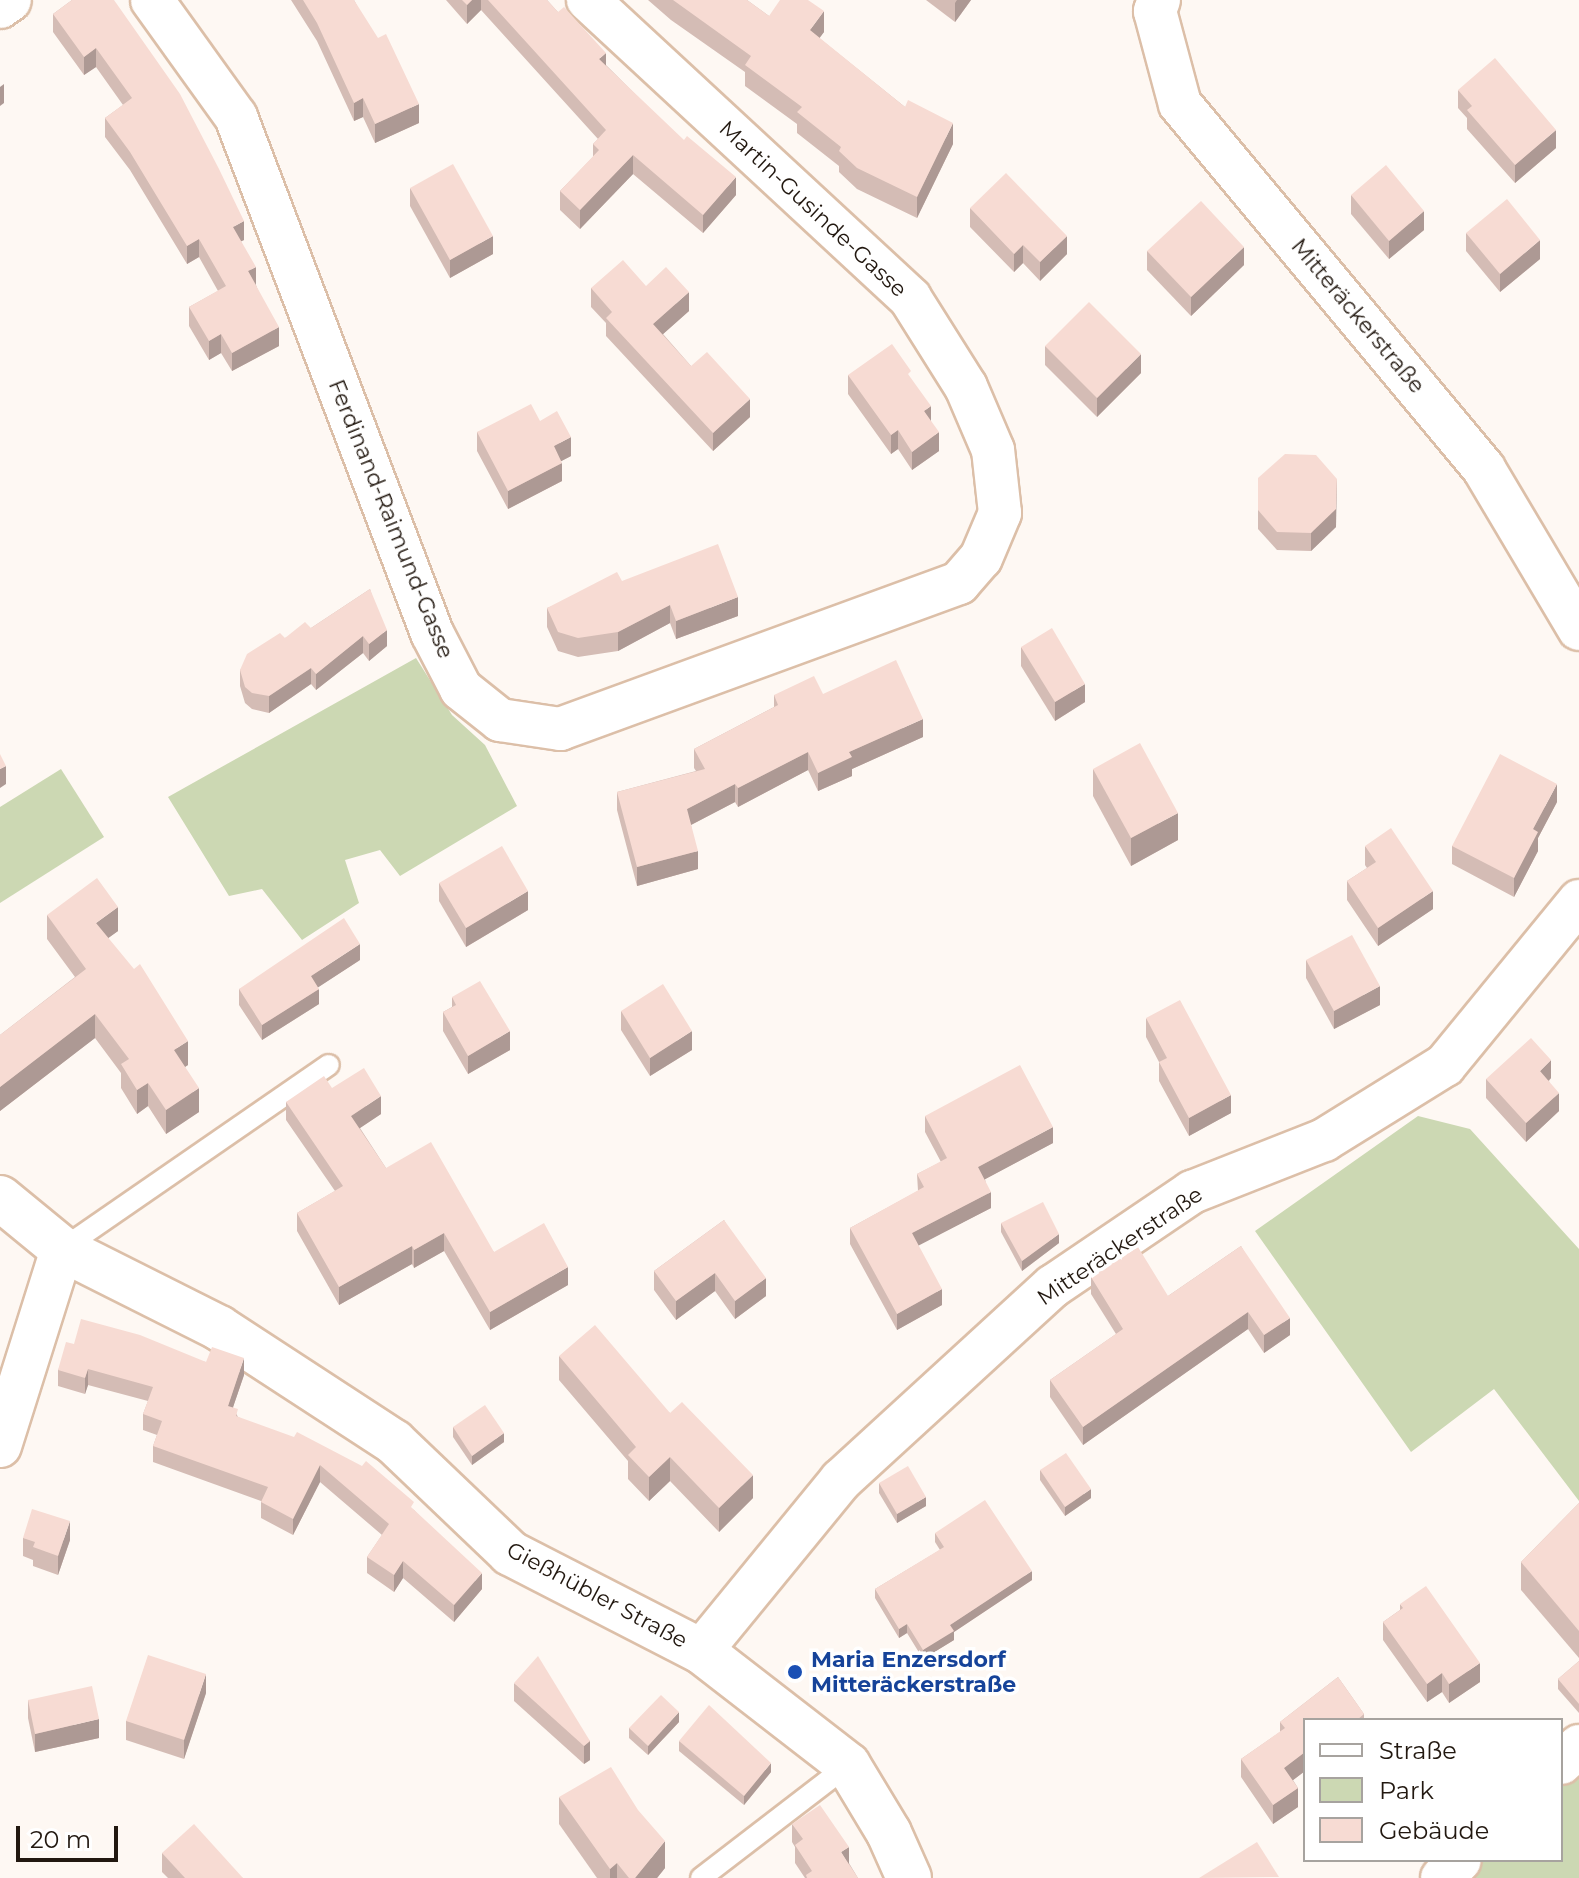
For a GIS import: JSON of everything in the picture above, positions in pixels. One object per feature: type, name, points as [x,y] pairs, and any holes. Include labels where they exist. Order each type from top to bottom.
[{"type":"main road","name":"Gießhübler Straße","points":[[0,1198],[62,1249],[219,1328],[394,1442],[510,1553],[701,1651],[848,1765],[889,1833],[909,1878]]},
{"type":"street","points":[[0,7],[10,0]]},
{"type":"street","name":"Ferdinand-Raimund-Gasse","points":[[152,0],[236,117],[432,633],[461,689],[500,720],[560,729],[959,583]]},
{"type":"street","name":"Martin-Gusinde-Gasse","points":[[588,0],[910,298],[966,387],[993,450],[1000,513],[981,558],[959,583]]},
{"type":"street","name":"Mitteräckerstraße","points":[[1159,0],[1155,11],[1180,104],[1484,469],[1579,629]]},
{"type":"street","name":"Mitteräckerstraße","points":[[701,1651],[841,1480],[1053,1286],[1192,1192],[1324,1140],[1445,1065],[1579,901]]},
{"type":"street","points":[[0,1446],[62,1249]]},
{"type":"street","points":[[1563,1761],[1579,1746]]},
{"type":"street","points":[[1442,1878],[1458,1862]]},
{"type":"lane","points":[[62,1249],[329,1065]]},
{"type":"lane","points":[[701,1878],[848,1765]]},
{"type":"green space","points":[[416,658],[452,715],[485,745],[517,806],[400,876],[380,850],[345,860],[359,903],[302,940],[262,889],[229,896],[168,797]]},
{"type":"green space","points":[[61,769],[104,837],[0,903],[0,807]]},
{"type":"green space","points":[[1418,1116],[1470,1129],[1579,1249],[1579,1501],[1494,1389],[1411,1452],[1255,1231]]},
{"type":"green space","points":[[1579,1768],[1579,1878],[1462,1878],[1479,1862],[1563,1862],[1563,1783]]},
{"type":"building","points":[[72,0],[114,0],[180,94],[244,221],[233,227],[256,267],[248,271],[279,327],[232,353],[221,334],[209,341],[189,307],[226,286],[199,239],[187,246],[130,152],[105,118],[132,98],[96,48],[84,57],[53,14]]},
{"type":"building","points":[[303,0],[354,0],[378,38],[386,34],[419,104],[375,124],[363,98],[354,103]]},
{"type":"building","points":[[488,0],[547,0],[558,12],[564,7],[606,53],[599,59],[684,140],[687,136],[736,177],[703,215],[633,155],[580,210],[560,191],[599,150],[593,144],[606,130]]},
{"type":"building","points":[[673,0],[747,0],[769,16],[780,0],[808,0],[824,11],[810,30],[905,107],[908,100],[953,123],[917,197],[857,168],[839,151],[841,147],[797,112],[802,107],[745,65],[751,56]]},
{"type":"building","points":[[1495,58],[1556,130],[1515,165],[1467,110],[1472,106],[1458,90]]},
{"type":"building","points":[[453,164],[493,236],[450,260],[410,188]]},
{"type":"building","points":[[1386,165],[1424,211],[1389,241],[1351,195]]},
{"type":"building","points":[[1006,173],[1067,236],[1040,262],[1023,245],[1014,254],[970,208]]},
{"type":"building","points":[[1507,199],[1540,240],[1500,274],[1466,233]]},
{"type":"building","points":[[1201,201],[1244,247],[1191,297],[1147,251]]},
{"type":"building","points":[[623,260],[646,286],[666,267],[689,292],[653,324],[691,366],[707,352],[750,399],[713,433],[606,318],[612,312],[591,288]]},
{"type":"building","points":[[1089,302],[1141,354],[1097,398],[1045,346]]},
{"type":"building","points":[[892,344],[911,371],[908,374],[931,406],[924,411],[939,432],[912,452],[898,430],[891,435],[848,375]]},
{"type":"building","points":[[531,404],[540,421],[557,411],[571,437],[554,446],[562,463],[508,491],[477,432]]},
{"type":"building","points":[[1285,454],[1316,455],[1337,479],[1336,509],[1311,533],[1277,532],[1258,510],[1258,478]]},
{"type":"building","points":[[718,544],[738,597],[676,621],[670,605],[618,632],[578,638],[558,632],[547,608],[617,572],[622,581]]},
{"type":"building","points":[[370,589],[387,630],[369,644],[363,636],[316,674],[311,668],[269,696],[252,693],[245,687],[240,670],[247,654],[280,633],[285,638],[305,622],[311,628]]},
{"type":"building","points":[[1052,628],[1085,684],[1055,702],[1021,647]]},
{"type":"building","points":[[896,660],[923,719],[849,752],[852,757],[818,773],[808,752],[738,788],[735,784],[687,809],[698,851],[637,867],[617,792],[705,769],[694,749],[778,705],[774,695],[814,676],[823,694]]},
{"type":"building","points":[[1140,743],[1178,813],[1131,838],[1093,769]]},
{"type":"building","points":[[0,754],[6,766],[0,769]]},
{"type":"building","points":[[1500,754],[1557,784],[1533,829],[1538,832],[1514,878],[1452,846]]},
{"type":"building","points":[[1391,828],[1433,891],[1378,928],[1347,881],[1376,862],[1365,846]]},
{"type":"building","points":[[502,846],[528,891],[466,928],[439,883]]},
{"type":"building","points":[[97,878],[118,907],[96,923],[134,969],[140,964],[188,1041],[174,1050],[199,1088],[166,1110],[148,1083],[137,1090],[121,1064],[129,1059],[95,1014],[0,1087],[0,1035],[86,969],[47,915]]},
{"type":"building","points":[[344,918],[360,944],[311,976],[319,989],[262,1025],[239,989]]},
{"type":"building","points":[[1352,935],[1380,986],[1334,1011],[1306,960]]},
{"type":"building","points":[[480,981],[510,1031],[468,1056],[443,1012],[456,1005],[452,997]]},
{"type":"building","points":[[663,984],[692,1031],[650,1058],[621,1011]]},
{"type":"building","points":[[1180,1000],[1231,1095],[1189,1118],[1159,1062],[1167,1058],[1146,1018]]},
{"type":"building","points":[[1531,1038],[1551,1060],[1540,1071],[1559,1093],[1526,1123],[1486,1079]]},
{"type":"building","points":[[1020,1065],[1053,1127],[978,1167],[991,1192],[912,1233],[942,1289],[897,1314],[850,1228],[924,1187],[917,1174],[947,1158],[925,1116]]},
{"type":"building","points":[[364,1068],[381,1096],[351,1116],[386,1168],[431,1142],[494,1252],[544,1223],[568,1267],[490,1312],[444,1233],[414,1250],[412,1246],[339,1287],[297,1213],[343,1186],[286,1102],[324,1076],[332,1088]]},
{"type":"building","points":[[1043,1202],[1059,1234],[1022,1261],[1001,1223]]},
{"type":"building","points":[[724,1220],[766,1278],[735,1301],[715,1273],[676,1301],[654,1271]]},
{"type":"building","points":[[1241,1246],[1290,1318],[1264,1335],[1248,1312],[1083,1427],[1050,1380],[1123,1329],[1091,1277],[1138,1247],[1168,1296]]},
{"type":"building","points":[[81,1319],[140,1335],[206,1362],[212,1347],[244,1358],[228,1406],[238,1409],[236,1416],[294,1437],[297,1432],[362,1466],[366,1461],[414,1502],[411,1507],[482,1573],[454,1605],[403,1561],[394,1575],[367,1557],[389,1524],[320,1465],[293,1519],[261,1502],[268,1487],[153,1446],[162,1421],[143,1414],[153,1387],[88,1369],[85,1378],[58,1370],[66,1342],[74,1344]]},
{"type":"building","points":[[595,1325],[670,1413],[682,1402],[753,1475],[719,1508],[670,1457],[649,1477],[628,1455],[636,1447],[559,1356]]},
{"type":"building","points":[[485,1405],[504,1433],[472,1456],[453,1427]]},
{"type":"building","points":[[1066,1453],[1091,1489],[1065,1507],[1040,1470]]},
{"type":"building","points":[[908,1466],[926,1497],[897,1514],[879,1483]]},
{"type":"building","points":[[985,1500],[1032,1571],[950,1625],[954,1631],[923,1650],[907,1624],[899,1629],[875,1589],[944,1547],[935,1533]]},
{"type":"building","points":[[1579,1503],[1579,1631],[1521,1562]]},
{"type":"building","points":[[32,1509],[70,1521],[58,1556],[33,1547],[35,1542],[23,1538]]},
{"type":"building","points":[[1426,1586],[1480,1663],[1449,1684],[1442,1673],[1427,1684],[1383,1622],[1403,1608],[1400,1604]]},
{"type":"building","points":[[148,1655],[206,1674],[184,1740],[126,1721]]},
{"type":"building","points":[[538,1656],[590,1741],[584,1746],[514,1683]]},
{"type":"building","points":[[1579,1661],[1579,1704],[1558,1679]]},
{"type":"building","points":[[1338,1677],[1364,1714],[1359,1718],[1303,1718],[1303,1754],[1284,1768],[1298,1788],[1273,1805],[1241,1759],[1285,1728],[1280,1722]]},
{"type":"building","points":[[92,1686],[99,1719],[35,1734],[28,1700]]},
{"type":"building","points":[[661,1695],[679,1712],[648,1746],[629,1728]]},
{"type":"building","points":[[709,1705],[771,1763],[744,1796],[679,1741]]},
{"type":"building","points":[[611,1767],[638,1810],[665,1841],[635,1878],[629,1878],[617,1863],[610,1869],[559,1797]]},
{"type":"building","points":[[820,1805],[849,1847],[841,1852],[858,1878],[807,1878],[806,1875],[812,1871],[795,1845],[803,1839],[792,1824]]},
{"type":"building","points":[[194,1824],[243,1878],[185,1878],[162,1853]]},
{"type":"building","points":[[1257,1842],[1279,1877],[1199,1878]]},
{"type":"place","name":"Maria Enzersdorf Mitteräckerstraße","points":[[795,1672]]}]
